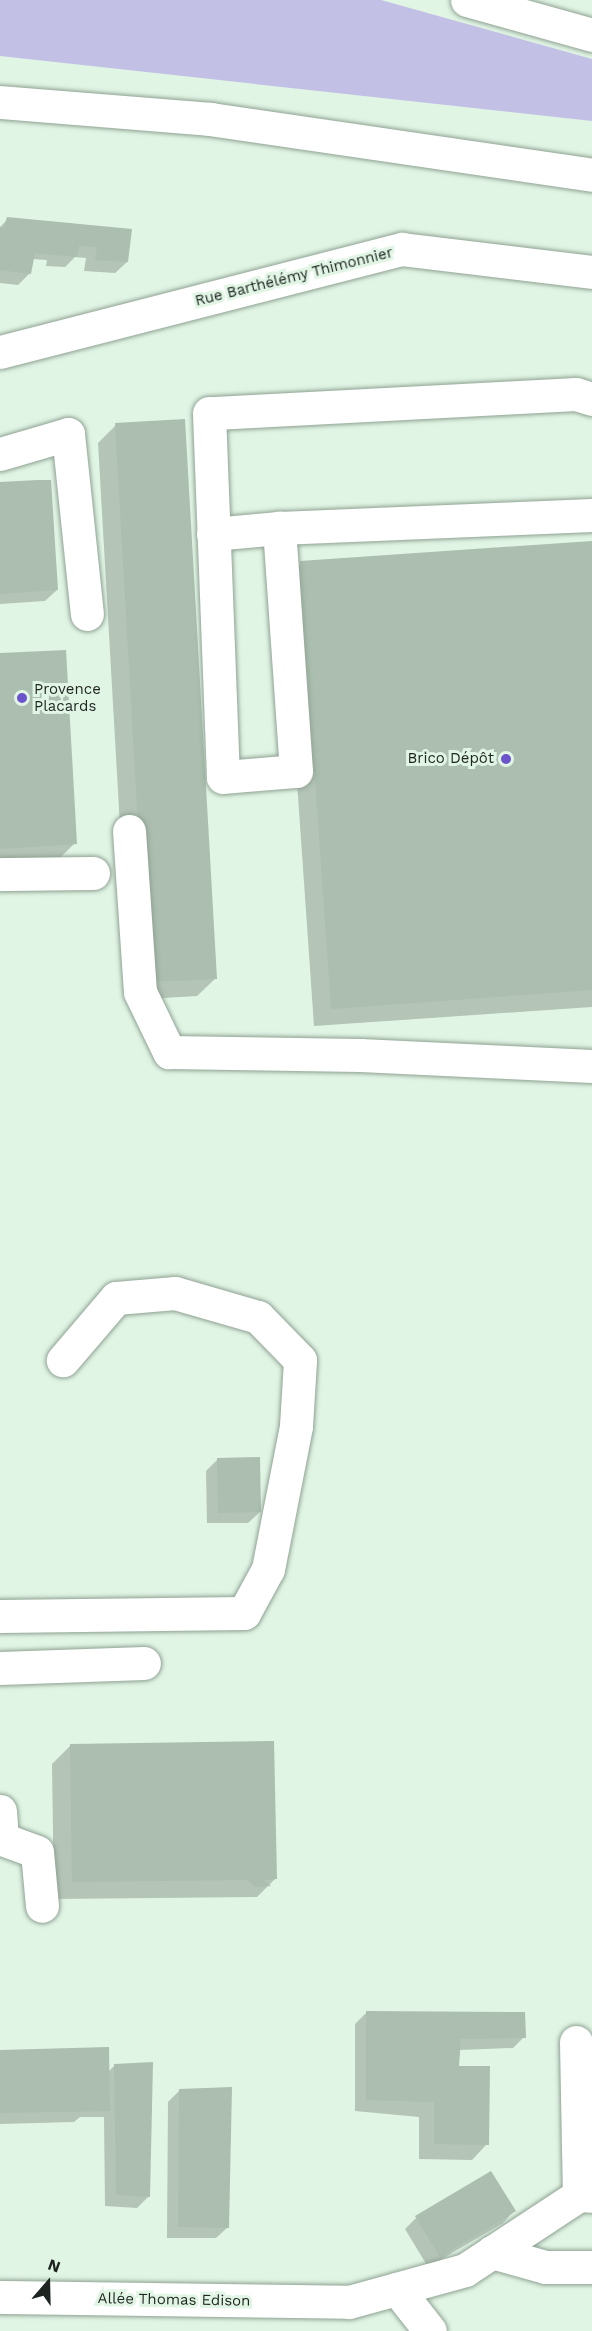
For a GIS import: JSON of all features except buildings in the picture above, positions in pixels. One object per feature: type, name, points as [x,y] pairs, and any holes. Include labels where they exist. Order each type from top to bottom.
[{"type":"street","points":[[467,0],[592,35]]},
{"type":"street","points":[[4,102],[210,119],[592,175]]},
{"type":"street","name":"Rue Barthélémy Thimonnier","points":[[0,352],[402,249],[592,272]]},
{"type":"street","points":[[279,528],[296,771],[223,777],[209,413],[576,394],[592,399]]},
{"type":"street","points":[[0,453],[68,434],[87,614]]},
{"type":"street","points":[[213,534],[279,528],[592,515]]},
{"type":"street","points":[[129,831],[140,992],[169,1052],[360,1054],[592,1066]]},
{"type":"street","points":[[0,873],[93,873]]},
{"type":"street","points":[[0,1616],[244,1613],[268,1569],[296,1426],[300,1360],[258,1317],[175,1293],[116,1299],[63,1360]]},
{"type":"street","points":[[0,1668],[144,1663]]},
{"type":"street","points":[[0,1811],[2,1839],[37,1852],[42,1906]]},
{"type":"street","points":[[576,2042],[586,2195]]},
{"type":"street","name":"Allée Thomas Edison","points":[[0,2297],[349,2302],[465,2270],[586,2195]]},
{"type":"street","points":[[492,2252],[545,2267],[592,2267]]},
{"type":"street","points":[[397,2289],[429,2331]]},
{"type":"shaded area","points":[[0,0],[381,0],[592,59],[592,121],[0,56]]},
{"type":"place","name":"Provence Placards","points":[[22,698]]},
{"type":"place","name":"Brico Dépôt","points":[[506,759]]}]
